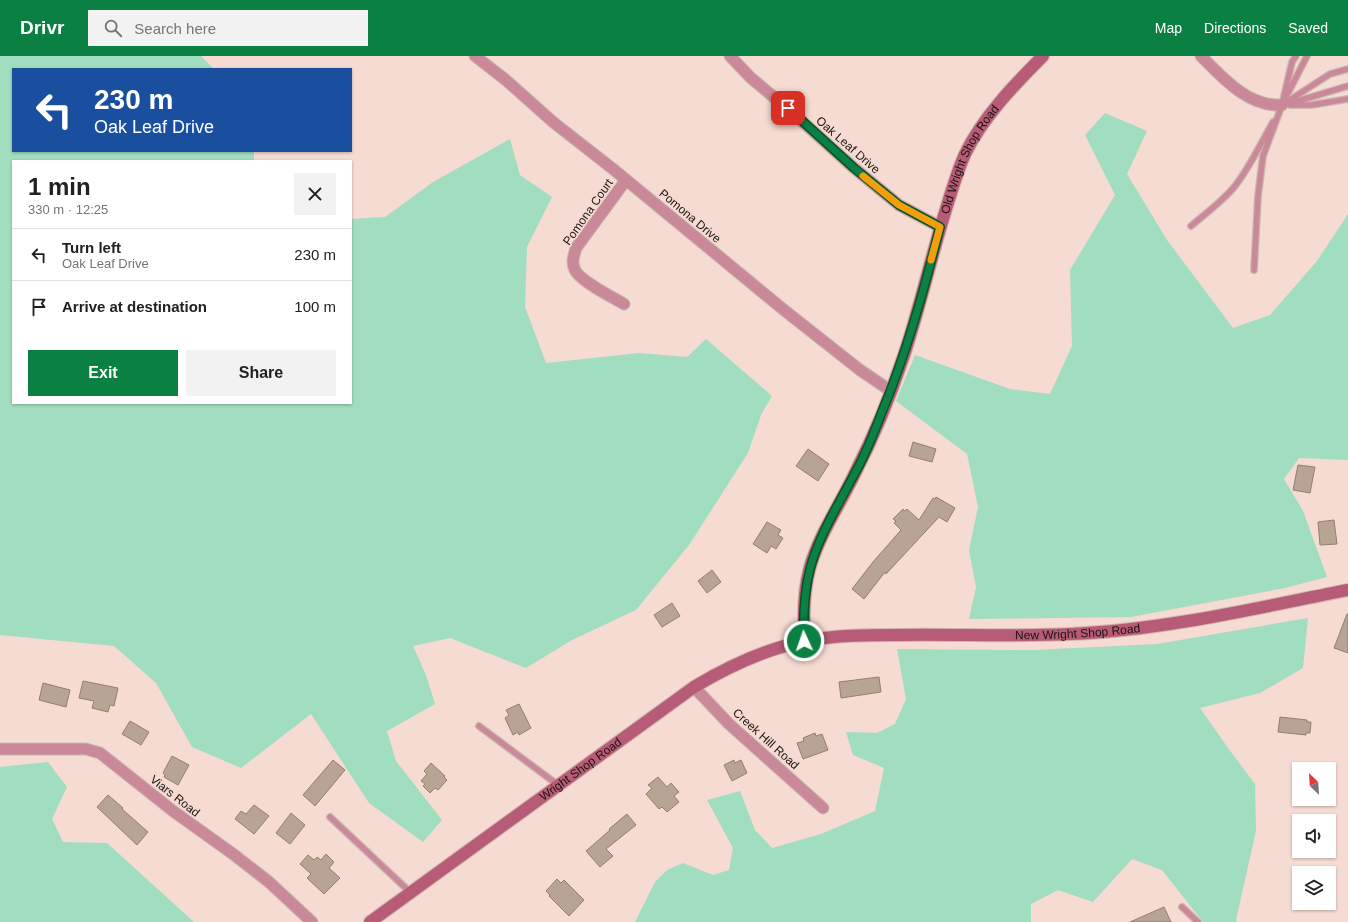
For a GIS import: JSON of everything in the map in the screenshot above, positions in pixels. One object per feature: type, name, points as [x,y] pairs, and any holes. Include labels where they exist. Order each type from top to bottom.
[{"type":"street","name":"Pomona Drive","points":[[475,56],[507,81],[553,122],[784,310],[860,370],[891,391]]},
{"type":"street","name":"Oak Leaf Drive","points":[[730,56],[751,78],[788,108],[854,168],[899,205],[940,227]]},
{"type":"street","name":"Old Wright Shop Road","points":[[804,641],[803,616],[805,592],[810,567],[826,530],[856,472],[891,391],[904,355],[923,292],[940,227],[955,179],[965,154],[979,129],[999,104],[1043,56]]},
{"type":"street","points":[[1201,56],[1237,90],[1250,98],[1263,103],[1282,106]]},
{"type":"street","name":"Pomona Court","points":[[624,304],[582,279],[575,270],[573,259],[576,248],[626,180]]},
{"type":"street","name":"New Wright Shop Road","points":[[804,641],[835,636],[856,635],[944,634],[1012,636],[1127,630],[1173,624],[1348,590]]},
{"type":"street","name":"Wright Shop Road","points":[[370,922],[694,686],[720,671],[749,658],[773,649],[804,641]]},
{"type":"street","name":"Creek Hill Road","points":[[694,686],[729,724],[823,808]]},
{"type":"street","name":"Viars Road","points":[[0,749],[86,749],[100,753],[179,816],[234,854],[268,882],[312,922]]},
{"type":"lane","points":[[1254,270],[1258,196],[1263,156],[1282,106],[1292,62],[1296,56]]},
{"type":"lane","points":[[1191,226],[1234,188],[1282,106],[1307,56]]},
{"type":"lane","points":[[1282,106],[1330,74],[1348,69]]},
{"type":"lane","points":[[1282,106],[1348,86]]},
{"type":"lane","points":[[1282,106],[1311,105],[1348,99]]},
{"type":"lane","points":[[479,726],[558,785]]},
{"type":"lane","points":[[330,817],[410,892]]},
{"type":"lane","points":[[1182,906],[1198,922]]},
{"type":"green space","points":[[0,56],[201,56],[213,68],[12,68],[12,152],[254,152],[254,160],[12,160],[12,404],[352,404],[352,219],[385,217],[433,182],[510,139],[520,175],[552,197],[527,247],[525,307],[546,363],[639,353],[687,357],[706,339],[772,396],[761,415],[748,453],[689,545],[636,610],[572,640],[526,668],[450,638],[413,646],[426,675],[435,704],[387,731],[396,761],[442,820],[423,842],[369,803],[311,714],[241,768],[192,747],[156,683],[114,646],[0,635]]},
{"type":"green space","points":[[1105,113],[1147,131],[1127,174],[1167,240],[1233,328],[1270,315],[1317,261],[1348,214],[1348,460],[1299,458],[1284,479],[1303,511],[1327,577],[1285,588],[1131,617],[969,619],[976,587],[969,550],[978,507],[967,454],[896,401],[915,355],[1010,389],[1050,394],[1072,346],[1070,270],[1115,195],[1085,135]]},
{"type":"green space","points":[[1308,618],[1303,668],[1260,693],[1200,708],[1255,784],[1256,831],[1236,920],[1237,922],[1203,922],[1162,870],[1132,859],[1093,902],[1058,890],[1031,904],[1031,922],[635,922],[655,882],[667,870],[683,863],[713,875],[729,870],[733,848],[707,800],[740,791],[755,830],[772,848],[821,834],[875,811],[884,768],[853,755],[846,732],[877,733],[895,724],[906,699],[897,649],[1034,650],[1157,644]]},
{"type":"green space","points":[[48,762],[67,787],[52,819],[63,842],[107,843],[194,922],[0,922],[0,767]]},
{"type":"building","points":[[913,442],[936,449],[932,462],[909,456]]},
{"type":"building","points":[[808,449],[829,464],[818,481],[796,466]]},
{"type":"building","points":[[1298,465],[1315,467],[1310,493],[1293,490]]},
{"type":"building","points":[[936,497],[955,508],[947,522],[939,517],[886,574],[885,572],[864,599],[852,589],[901,530],[894,523],[896,521],[893,519],[903,509],[905,511],[907,509],[919,520],[933,498],[935,499]]},
{"type":"building","points":[[1334,520],[1337,544],[1320,545],[1318,522]]},
{"type":"building","points":[[767,522],[781,530],[778,535],[783,538],[776,549],[771,546],[767,553],[753,544]]},
{"type":"building","points":[[712,570],[721,582],[707,593],[698,581]]},
{"type":"building","points":[[672,603],[680,616],[662,627],[654,615]]},
{"type":"building","points":[[1348,614],[1348,653],[1334,648]]},
{"type":"building","points":[[879,677],[881,692],[841,698],[839,682]]},
{"type":"building","points":[[83,681],[118,688],[114,706],[110,705],[108,712],[92,708],[94,701],[79,698]]},
{"type":"building","points":[[43,683],[70,690],[66,707],[39,700]]},
{"type":"building","points":[[519,704],[531,728],[519,735],[518,732],[513,735],[505,718],[509,715],[506,710]]},
{"type":"building","points":[[1280,717],[1307,720],[1307,722],[1311,722],[1310,733],[1306,733],[1306,735],[1278,732]]},
{"type":"building","points":[[130,721],[149,732],[141,745],[122,734]]},
{"type":"building","points":[[815,733],[816,736],[822,734],[828,750],[803,759],[797,743],[804,741],[803,738]]},
{"type":"building","points":[[172,756],[189,765],[178,785],[164,777],[165,775],[163,773]]},
{"type":"building","points":[[333,760],[345,770],[315,806],[303,795]]},
{"type":"building","points":[[734,760],[735,763],[741,760],[747,773],[732,781],[724,765]]},
{"type":"building","points":[[431,763],[445,776],[444,777],[447,780],[438,790],[435,788],[430,793],[423,786],[425,784],[421,781],[427,774],[424,771]]},
{"type":"building","points":[[658,777],[667,787],[671,783],[679,792],[674,796],[679,802],[667,812],[662,807],[659,809],[646,794],[652,788],[648,785]]},
{"type":"building","points":[[108,795],[148,832],[137,845],[97,807]]},
{"type":"building","points":[[254,805],[269,816],[254,834],[235,819],[241,811],[246,814]]},
{"type":"building","points":[[291,813],[305,825],[290,844],[276,833]]},
{"type":"building","points":[[627,814],[636,825],[606,849],[613,856],[600,867],[586,851]]},
{"type":"building","points":[[326,854],[334,862],[329,868],[340,878],[324,894],[307,878],[311,874],[300,864],[308,855],[314,860],[317,857],[321,860]]},
{"type":"building","points":[[557,879],[561,883],[564,880],[584,900],[569,916],[546,891]]},
{"type":"building","points":[[1164,907],[1171,922],[1130,922]]},
{"type":"slow traffic","points":[[863,176],[899,205],[940,227],[931,260]]},
{"type":"route","points":[[788,108],[802,123],[899,205],[940,227],[923,292],[904,355],[891,391],[856,472],[819,544],[810,567],[805,592],[803,616],[804,641]]}]
